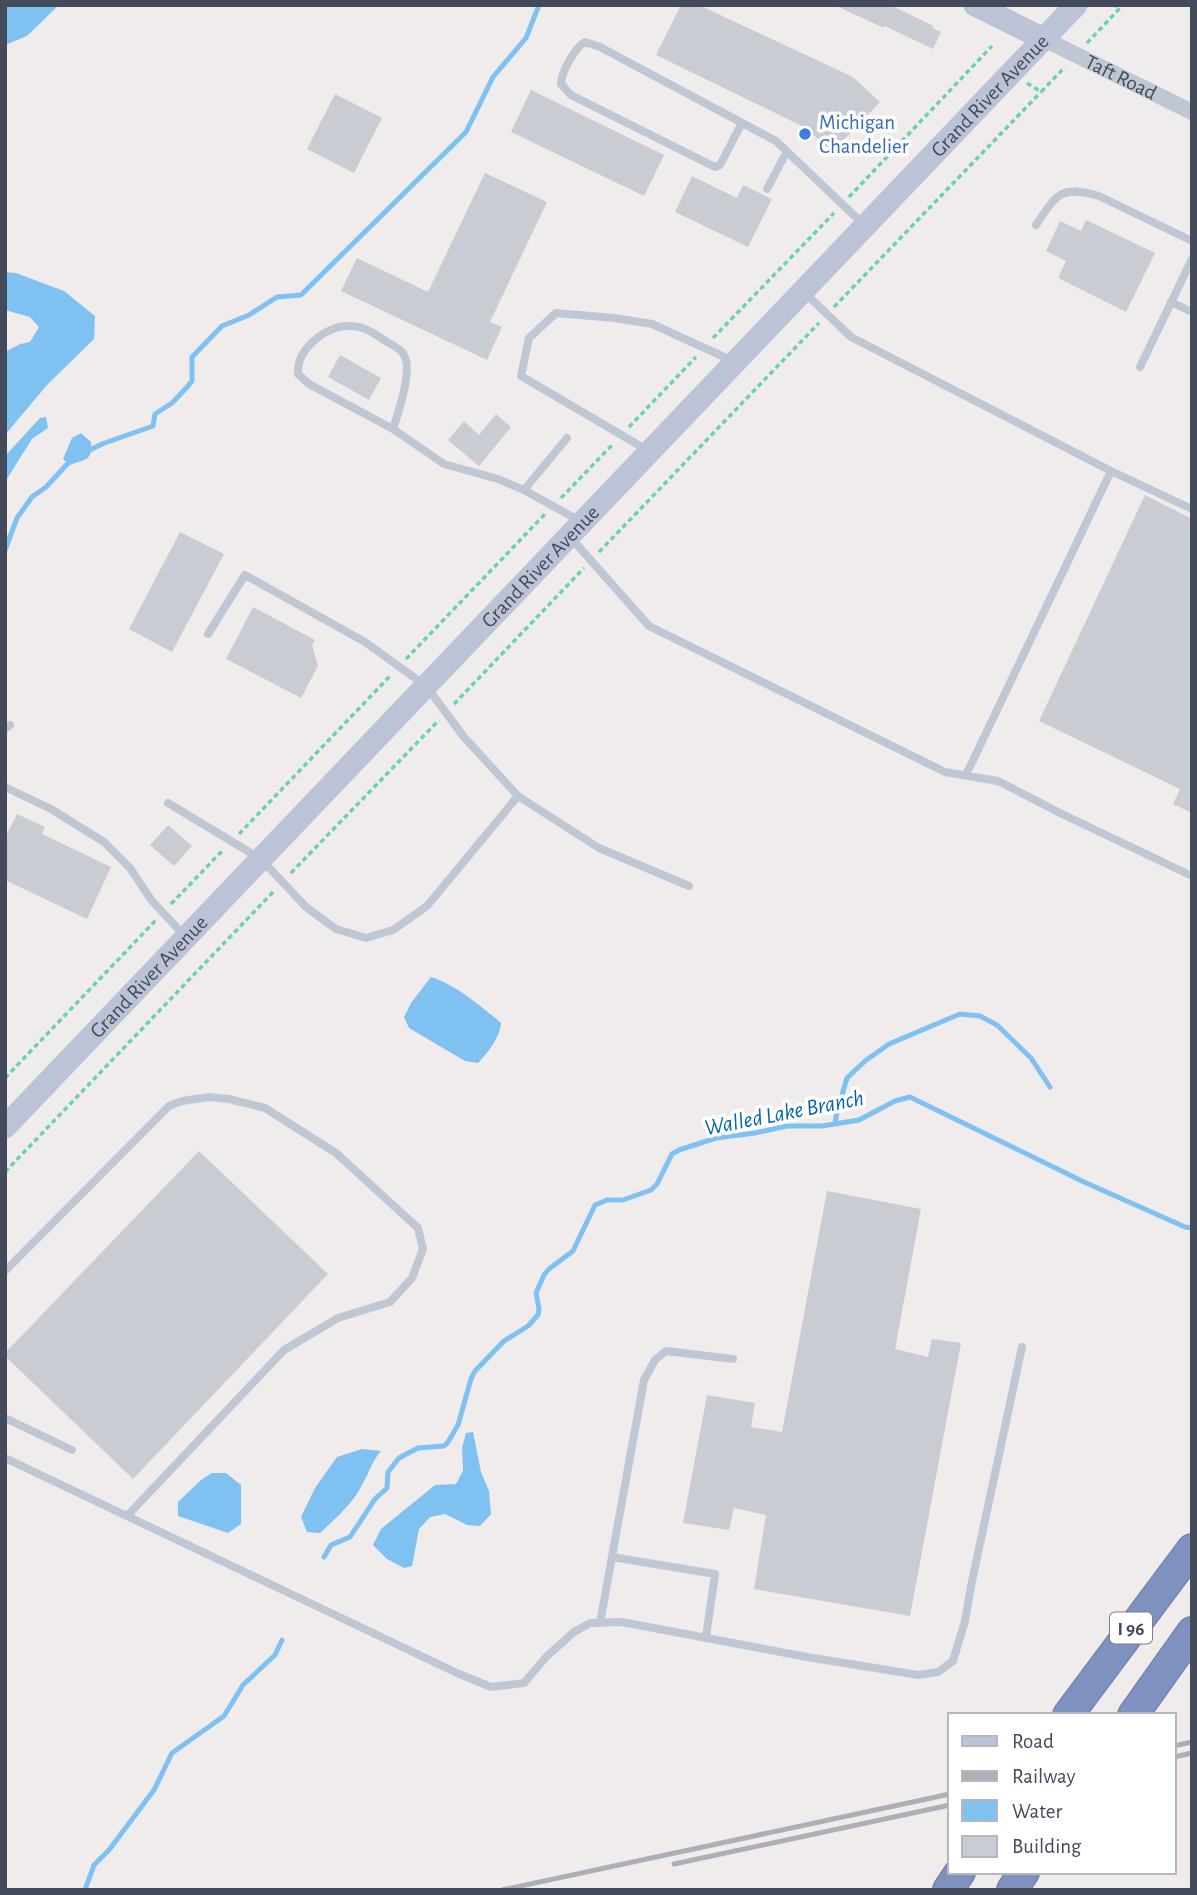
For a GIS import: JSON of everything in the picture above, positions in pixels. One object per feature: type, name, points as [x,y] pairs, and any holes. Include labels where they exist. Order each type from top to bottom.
[{"type":"highway","name":"I 96","points":[[1070,1712],[1192,1549]]},
{"type":"highway","name":"I 96","points":[[1134,1713],[1192,1632]]},
{"type":"highway","points":[[1012,1890],[1023,1874]]},
{"type":"main road","name":"Taft Road","points":[[975,5],[1044,39]]},
{"type":"main road","name":"Grand River Avenue","points":[[5,1126],[1076,5]]},
{"type":"street","name":"Taft Road","points":[[1044,39],[1192,112]]},
{"type":"lane","points":[[742,123],[720,165],[715,167],[570,95],[561,84],[561,78],[579,45],[585,41],[593,43],[776,141],[865,226]]},
{"type":"lane","points":[[767,189],[786,151]]},
{"type":"lane","points":[[1036,225],[1053,200],[1068,191],[1083,192],[1099,196],[1192,241]]},
{"type":"lane","points":[[1140,367],[1192,259]]},
{"type":"lane","points":[[803,291],[851,337],[1111,471],[1192,509]]},
{"type":"lane","points":[[1171,302],[1192,312]]},
{"type":"lane","points":[[650,452],[522,376],[529,338],[556,313],[587,315],[652,324],[736,362]]},
{"type":"lane","points":[[393,429],[407,370],[405,356],[396,347],[368,330],[350,326],[336,327],[312,342],[300,358],[298,374],[301,379],[393,429],[444,464],[498,479],[553,505],[576,529],[591,561],[649,626],[945,772],[998,780],[1192,876]]},
{"type":"lane","points":[[524,490],[567,438]]},
{"type":"lane","points":[[966,775],[1111,471]]},
{"type":"lane","points":[[208,634],[245,575],[365,642],[426,686],[464,737],[518,796],[599,848],[689,886]]},
{"type":"lane","points":[[5,787],[51,809],[104,842],[130,869],[152,901],[186,937]]},
{"type":"lane","points":[[168,803],[261,859],[306,907],[336,929],[366,938],[393,930],[427,906],[518,796]]},
{"type":"lane","points":[[5,1270],[169,1106],[209,1097],[265,1108],[275,1114],[336,1153],[418,1228],[423,1250],[412,1278],[390,1302],[338,1318],[284,1350],[127,1516]]},
{"type":"lane","points":[[5,1458],[491,1687],[524,1683],[546,1657],[574,1632],[590,1623],[622,1622],[918,1675],[938,1672],[953,1661],[965,1621],[1022,1347]]},
{"type":"lane","points":[[600,1623],[644,1380],[655,1360],[666,1351],[733,1359]]},
{"type":"lane","points":[[5,1418],[72,1450]]},
{"type":"lane","points":[[612,1557],[715,1574],[706,1637]]},
{"type":"path","points":[[176,899],[992,46]]},
{"type":"path","points":[[5,1172],[1041,92]]},
{"type":"path","points":[[5,1078],[150,926]]},
{"type":"water","points":[[5,5],[59,5],[27,36],[5,45]]},
{"type":"water","points":[[5,272],[16,273],[64,291],[95,316],[94,339],[47,385],[5,435],[5,352],[30,342],[39,327],[30,317],[5,310]]},
{"type":"water","points":[[46,417],[48,428],[32,439],[5,482],[5,456],[40,418]]},
{"type":"water","points":[[81,433],[91,442],[89,456],[70,465],[63,459],[72,438]]},
{"type":"water","points":[[431,977],[459,990],[501,1023],[496,1039],[478,1063],[465,1061],[409,1028],[404,1017]]},
{"type":"water","points":[[473,1432],[481,1472],[489,1491],[491,1514],[480,1526],[467,1525],[445,1514],[430,1517],[419,1529],[412,1566],[404,1568],[387,1559],[373,1545],[381,1529],[435,1485],[456,1484],[463,1471],[462,1448],[466,1433]]},
{"type":"water","points":[[362,1449],[381,1451],[360,1489],[345,1509],[320,1533],[307,1532],[301,1517],[315,1488],[337,1457]]},
{"type":"water","points":[[212,1473],[226,1473],[241,1485],[241,1524],[228,1533],[178,1516],[178,1502]]},
{"type":"building","points":[[681,5],[699,5],[853,77],[880,102],[832,152],[806,128],[656,55]]},
{"type":"building","points":[[834,5],[890,5],[941,32],[933,49]]},
{"type":"building","points":[[531,90],[664,155],[644,196],[511,132]]},
{"type":"building","points":[[335,94],[382,118],[354,173],[307,149]]},
{"type":"building","points":[[485,173],[547,202],[490,322],[502,327],[487,360],[341,291],[357,258],[428,292]]},
{"type":"building","points":[[692,176],[737,198],[743,185],[772,199],[748,247],[675,212]]},
{"type":"building","points":[[1086,220],[1155,253],[1126,312],[1058,278],[1066,261],[1046,251],[1060,221],[1081,231]]},
{"type":"building","points":[[340,355],[381,378],[369,400],[328,377]]},
{"type":"building","points":[[496,414],[511,427],[479,466],[448,440],[464,421],[479,435]]},
{"type":"building","points":[[1145,495],[1192,519],[1192,813],[1173,804],[1180,789],[1039,721]]},
{"type":"building","points":[[180,532],[224,554],[172,652],[129,629]]},
{"type":"building","points":[[253,607],[315,640],[312,645],[318,666],[301,698],[226,659]]},
{"type":"building","points":[[17,814],[45,827],[42,834],[111,867],[87,919],[5,880],[5,838]]},
{"type":"building","points":[[168,825],[192,846],[174,866],[150,845]]},
{"type":"building","points":[[199,1151],[328,1274],[133,1479],[5,1356],[5,1353]]},
{"type":"building","points":[[827,1191],[921,1209],[895,1349],[928,1357],[932,1339],[961,1343],[910,1616],[754,1589],[766,1515],[734,1508],[729,1530],[683,1523],[707,1395],[755,1403],[751,1427],[782,1432]]},
{"type":"waterway","points":[[86,452],[153,426],[155,414],[172,403],[192,381],[192,357],[222,326],[249,315],[277,297],[301,295],[466,132],[493,77],[526,38],[539,5]]},
{"type":"waterway","points":[[5,550],[17,518],[32,497],[46,487],[71,460]]},
{"type":"waterway","points":[[835,1124],[847,1078],[865,1061],[889,1044],[960,1014],[980,1016],[997,1025],[1031,1058],[1050,1087]]},
{"type":"waterway","name":"Walled Lake Branch","points":[[324,1557],[331,1545],[350,1537],[375,1499],[387,1488],[388,1472],[399,1458],[418,1448],[444,1446],[448,1442],[458,1425],[475,1371],[504,1341],[528,1326],[538,1315],[536,1293],[544,1275],[573,1251],[595,1205],[607,1200],[623,1200],[651,1190],[657,1184],[672,1154],[679,1150],[716,1138],[787,1126],[822,1126],[859,1120],[895,1101],[910,1097],[1084,1182],[1192,1228]]},
{"type":"waterway","name":"Walled Lake Branch","points":[[85,1890],[94,1865],[109,1850],[154,1790],[172,1753],[224,1716],[243,1685],[275,1655],[282,1640]]},
{"type":"railway","points":[[1176,1746],[1192,1742]]},
{"type":"railway","points":[[1176,1757],[1192,1753]]},
{"type":"railway","points":[[502,1890],[948,1794]]},
{"type":"railway","points":[[674,1864],[948,1805]]},
{"type":"place","name":"Michigan Chandelier","points":[[805,134]]}]
